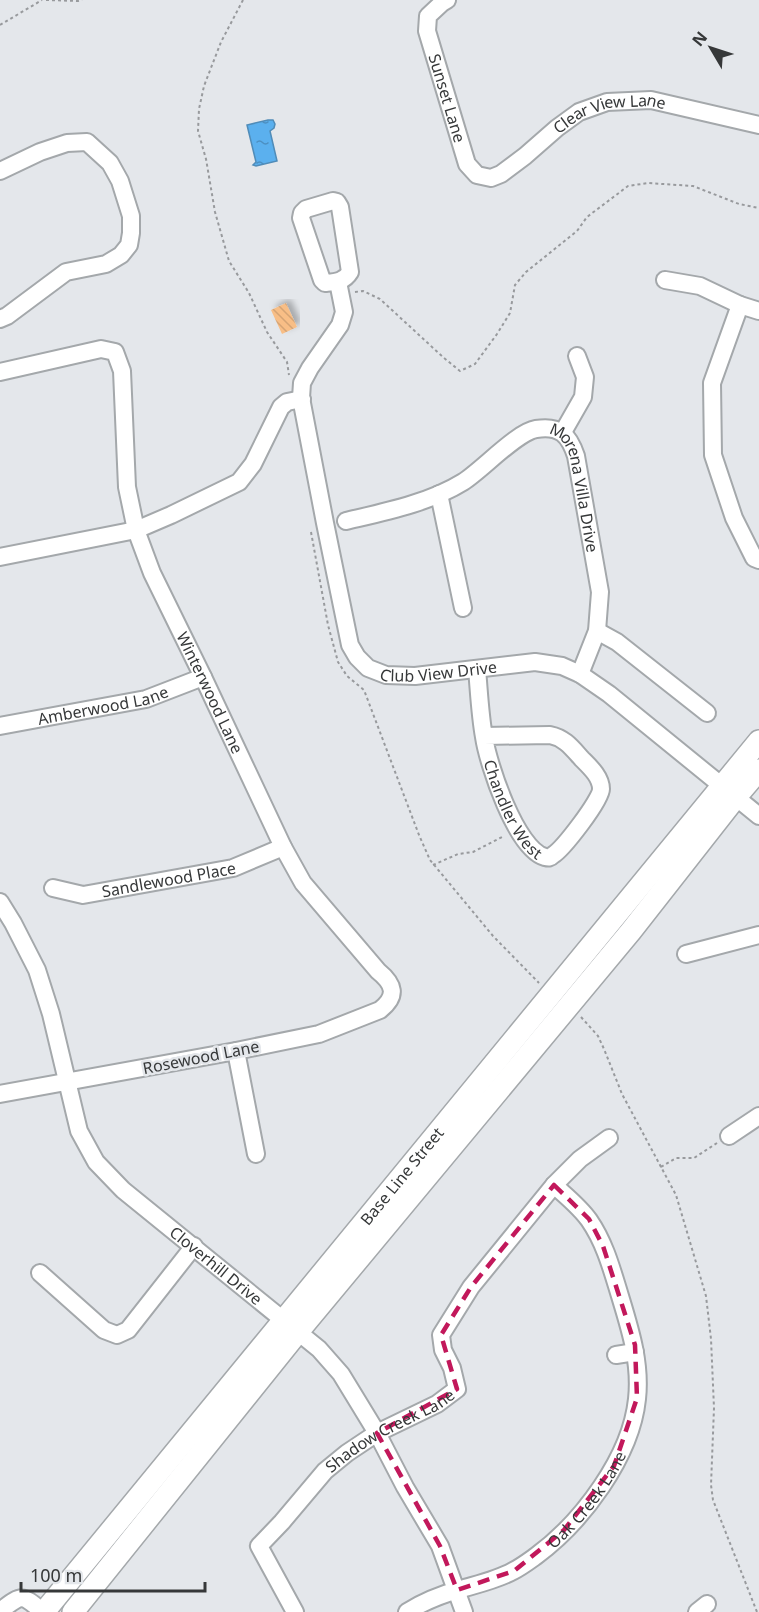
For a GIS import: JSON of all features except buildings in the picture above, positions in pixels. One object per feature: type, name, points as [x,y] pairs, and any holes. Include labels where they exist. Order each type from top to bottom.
[{"type":"main road","name":"Base Line Street","points":[[44,1612],[631,932],[729,791],[759,741]]},
{"type":"main road","name":"Base Line Street","points":[[729,791],[759,770]]},
{"type":"main road","name":"Base Line Street","points":[[73,1612],[291,1326]]},
{"type":"street","name":"Sunset Lane","points":[[447,0],[428,16],[428,31],[467,164],[477,175]]},
{"type":"street","name":"Clear View Lane","points":[[477,175],[491,178],[501,174],[579,112],[607,102],[651,100],[758,121]]},
{"type":"street","points":[[0,171],[40,152],[67,143],[87,142],[110,163],[120,181],[131,216],[132,234],[129,245],[121,255],[106,264],[66,272],[0,319]]},
{"type":"street","name":"Club View Drive","points":[[340,289],[322,280],[301,218],[306,209],[333,201],[338,202],[340,207],[350,272],[340,289],[344,312],[340,326],[302,383],[302,399],[350,645],[357,657],[368,668],[386,675],[415,676],[535,662],[562,666],[580,674],[609,694],[759,816]]},
{"type":"street","points":[[665,280],[700,286],[740,305],[759,311]]},
{"type":"street","points":[[740,305],[712,383],[713,455],[734,518],[754,558],[759,560]]},
{"type":"street","name":"Winterwood Lane","points":[[0,372],[101,349],[115,352],[122,371],[127,487],[136,530],[153,573],[283,847],[303,883],[387,979],[392,987],[392,996]]},
{"type":"street","points":[[563,432],[583,397],[585,377],[577,356]]},
{"type":"street","points":[[0,557],[136,530],[239,482],[254,464],[282,407],[287,402],[302,399]]},
{"type":"street","name":"Morena Villa Drive","points":[[346,521],[384,512],[440,494],[462,483],[520,436],[534,429],[545,428],[563,432],[571,442],[576,456],[600,592],[597,631],[580,674]]},
{"type":"street","points":[[440,494],[463,608]]},
{"type":"street","points":[[597,631],[617,642],[707,714]]},
{"type":"street","name":"Chandler West","points":[[477,669],[484,736],[490,765],[517,829],[534,851],[547,858],[551,857],[562,847],[600,796],[602,789],[596,775],[560,737],[550,735],[484,736]]},
{"type":"street","name":"Amberwood Lane","points":[[0,726],[146,699],[203,677]]},
{"type":"street","name":"Sandlewood Place","points":[[53,888],[83,895],[233,868],[283,847]]},
{"type":"street","name":"Cloverhill Drive","points":[[1,904],[14,923],[37,970],[51,1014],[79,1131],[96,1162],[123,1190],[320,1348],[341,1374],[377,1433],[405,1487],[440,1546],[464,1612]]},
{"type":"street","points":[[686,954],[759,935]]},
{"type":"street","name":"Rosewood Lane","points":[[0,1094],[319,1034],[380,1010],[388,1004],[392,996]]},
{"type":"street","points":[[236,1051],[256,1154]]},
{"type":"street","points":[[729,1136],[759,1116]]},
{"type":"street","name":"Shadow Creek Lane","points":[[295,1612],[259,1546],[325,1471],[347,1453],[377,1433],[437,1404],[457,1389],[452,1368],[443,1350],[441,1335],[471,1287],[554,1185],[580,1159],[609,1138]]},
{"type":"street","name":"Oak Creek Lane","points":[[457,1590],[514,1571],[536,1556],[564,1530],[605,1481],[624,1446],[632,1425],[637,1398],[635,1352],[603,1246],[589,1219],[554,1185]]},
{"type":"street","points":[[40,1273],[104,1330],[117,1335],[128,1330],[194,1246]]},
{"type":"street","points":[[616,1355],[635,1352]]},
{"type":"street","points":[[406,1612],[457,1590]]},
{"type":"street","points":[[0,1611],[18,1598],[26,1598],[44,1612]]},
{"type":"path","points":[[0,25],[42,0]]},
{"type":"path","points":[[46,0],[78,2],[82,0]]},
{"type":"path","points":[[340,289],[363,291],[381,299],[460,371],[475,364],[497,334],[510,314],[515,285],[526,272],[577,231],[587,217],[628,186],[648,183],[693,186],[739,204],[759,208]]},
{"type":"path","points":[[288,367],[295,363]]},
{"type":"path","points":[[433,865],[458,854],[473,852],[517,829]]},
{"type":"path","points":[[580,1016],[598,1036],[622,1094],[676,1194],[706,1296],[711,1339],[714,1408],[711,1485],[713,1500],[757,1612]]},
{"type":"path","points":[[661,1167],[676,1158],[694,1158],[708,1148]]},
{"type":"highlighted area","points":[[554,1185],[589,1219],[603,1246],[635,1345],[637,1398],[614,1466],[564,1530],[514,1571],[457,1590],[440,1546],[377,1433],[457,1389],[441,1335],[471,1287]]},
{"type":"water","points":[[273,120],[275,124],[270,131],[277,161],[256,166],[253,165],[256,162],[247,125]]}]
